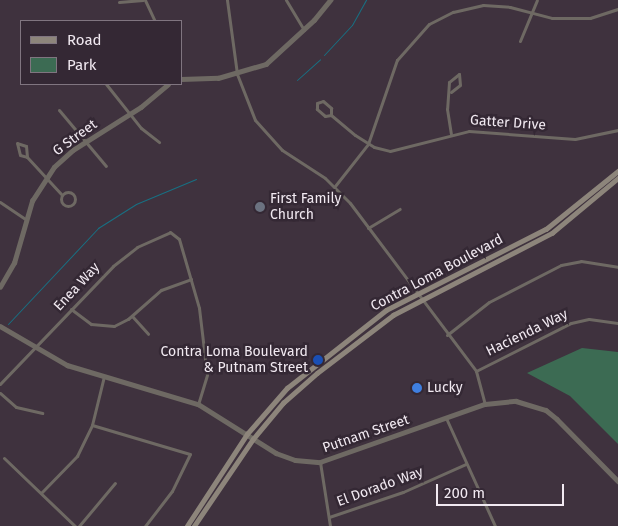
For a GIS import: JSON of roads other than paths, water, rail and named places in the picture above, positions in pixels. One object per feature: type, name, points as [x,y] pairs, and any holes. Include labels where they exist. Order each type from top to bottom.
[{"type":"main road","name":"Contra Loma Boulevard","points":[[187,526],[247,434],[287,388],[365,326],[416,294],[546,229],[618,171]]},
{"type":"main road","name":"Contra Loma Boulevard","points":[[194,526],[253,439],[283,403],[317,373],[393,315],[552,233],[618,178]]},
{"type":"street","points":[[119,2],[144,0],[154,20]]},
{"type":"street","points":[[227,0],[237,74],[246,103],[265,133],[290,156],[335,186],[476,371],[486,404]]},
{"type":"street","points":[[286,0],[304,30]]},
{"type":"street","points":[[182,79],[208,80],[237,74],[266,64],[304,30],[330,0]]},
{"type":"street","points":[[520,41],[537,0]]},
{"type":"street","points":[[335,186],[368,144],[392,68],[422,30],[446,15],[476,6],[503,6],[532,14],[584,18],[618,9]]},
{"type":"street","points":[[451,92],[460,85],[459,74],[452,76],[447,109],[451,134]]},
{"type":"street","points":[[107,85],[130,114],[159,142]]},
{"type":"street","name":"G Street","points":[[0,287],[14,263],[25,219],[45,178],[86,141],[130,114],[167,85]]},
{"type":"street","points":[[331,115],[325,116],[317,109],[317,103],[327,105],[331,115],[368,144]]},
{"type":"street","points":[[59,110],[106,166]]},
{"type":"street","name":"Gatter Drive","points":[[368,144],[401,150],[451,134],[482,131],[575,139],[618,130]]},
{"type":"street","points":[[27,157],[26,146],[17,143],[16,150],[27,157],[62,194],[65,203],[74,205],[72,195],[62,194]]},
{"type":"street","points":[[0,202],[25,219]]},
{"type":"street","points":[[368,228],[400,210]]},
{"type":"street","name":"Enea Way","points":[[0,384],[113,266],[137,247],[167,232],[175,235],[180,242],[191,279]]},
{"type":"street","points":[[447,335],[489,302],[561,265],[581,261],[618,267]]},
{"type":"street","points":[[71,309],[100,326],[118,324],[132,316],[161,290],[191,279],[207,370],[198,404]]},
{"type":"street","points":[[132,316],[148,334]]},
{"type":"street","name":"Hacienda Way","points":[[476,371],[571,323],[589,319],[618,323]]},
{"type":"street","name":"Putnam Street","points":[[0,326],[67,365],[198,404],[253,439],[288,458],[320,462],[486,404],[516,401],[546,410],[618,481]]},
{"type":"street","points":[[41,493],[77,456],[92,425],[104,376]]},
{"type":"street","points":[[0,394],[16,406],[42,413]]},
{"type":"street","points":[[446,418],[495,526]]},
{"type":"street","points":[[92,425],[190,454],[172,491],[146,525]]},
{"type":"street","points":[[4,458],[77,526],[116,483]]},
{"type":"street","points":[[320,462],[330,526]]},
{"type":"street","name":"El Dorado Way","points":[[329,517],[403,492],[466,464]]},
{"type":"waterway","points":[[324,55],[352,25],[366,0]]},
{"type":"waterway","points":[[297,80],[320,59]]},
{"type":"waterway","points":[[8,324],[98,228],[136,204],[196,179]]},
{"type":"place","name":"First Family Church","points":[[260,207]]},
{"type":"place","name":"Contra Loma Boulevard & Putnam Street","points":[[318,360]]},
{"type":"place","name":"Lucky","points":[[417,388]]}]
